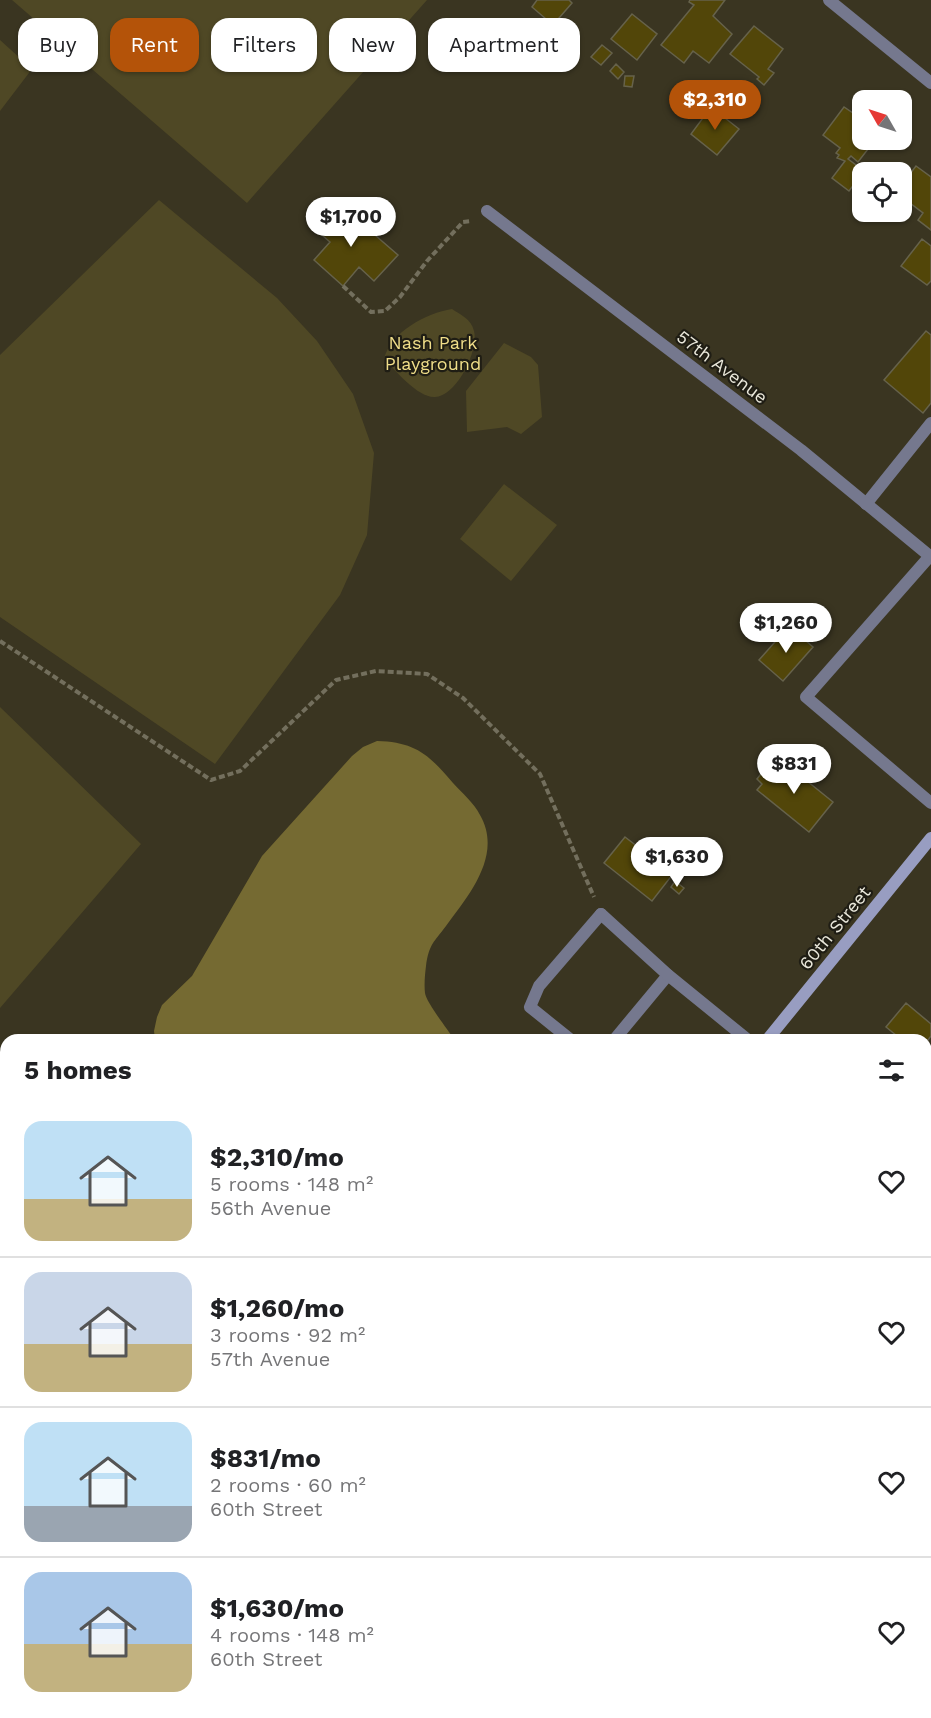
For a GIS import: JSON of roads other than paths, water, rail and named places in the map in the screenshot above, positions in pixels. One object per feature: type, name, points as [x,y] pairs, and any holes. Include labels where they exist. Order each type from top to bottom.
[{"type":"street","points":[[829,0],[931,83]]},
{"type":"street","name":"57th Avenue","points":[[488,211],[801,450],[930,556]]},
{"type":"street","points":[[866,504],[931,423]]},
{"type":"street","points":[[930,556],[806,697],[931,803]]},
{"type":"street","name":"60th Street","points":[[771,1034],[931,838]]},
{"type":"street","points":[[565,1034],[530,1006],[539,986],[601,914],[668,975],[741,1034]]},
{"type":"street","points":[[619,1034],[668,975]]},
{"type":"park label","name":"Nash Park Playground","points":[[433,353]]}]
